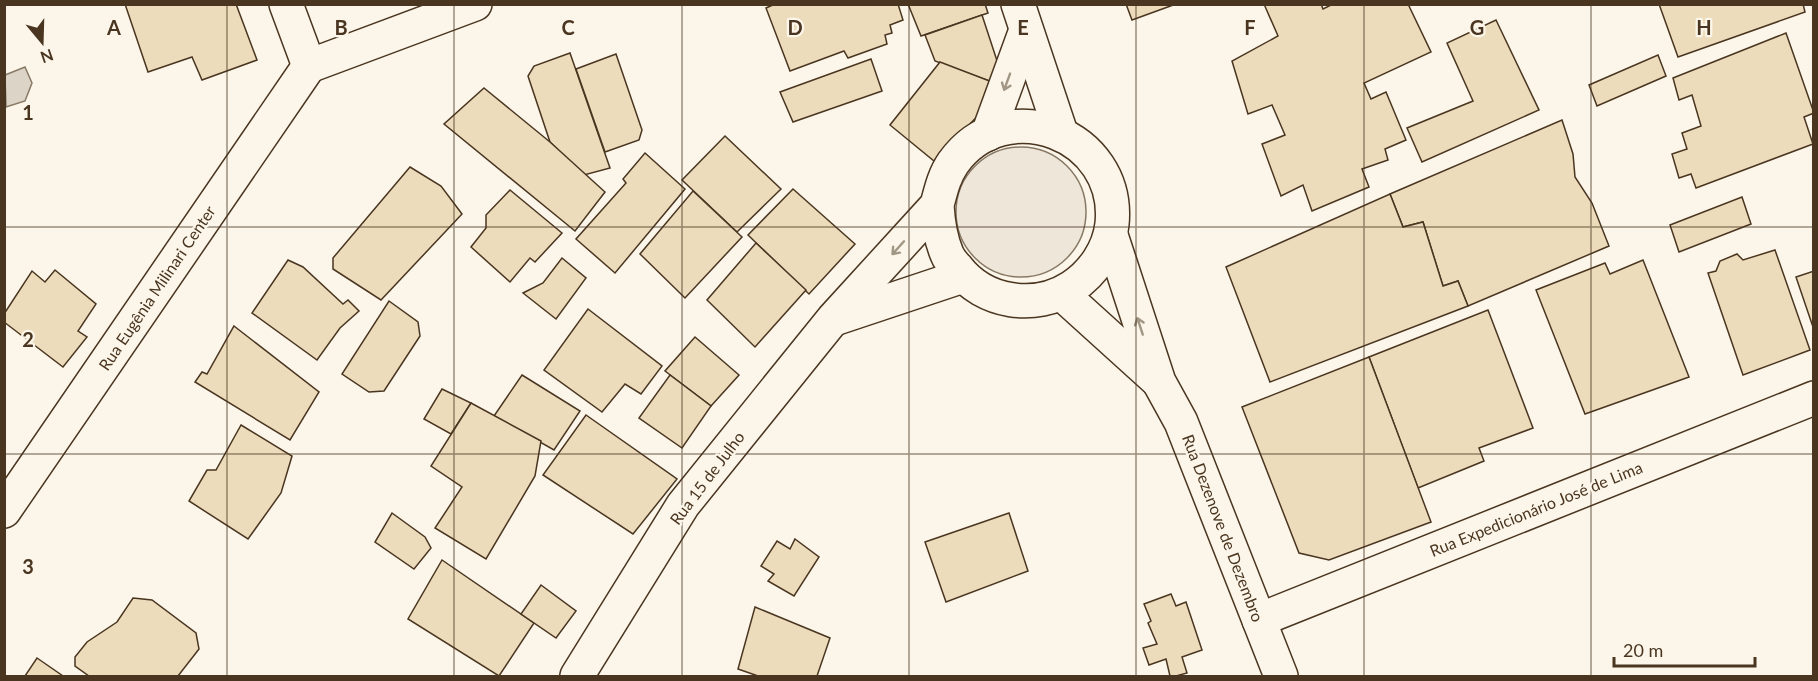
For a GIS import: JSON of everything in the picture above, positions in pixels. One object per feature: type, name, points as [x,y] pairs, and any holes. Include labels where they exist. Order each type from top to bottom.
[{"type":"street","points":[[286,4],[309,66],[475,4]]},
{"type":"street","points":[[1022,17],[1061,133]]},
{"type":"street","points":[[988,134],[1022,17]]},
{"type":"street","name":"Rua Eugênia Milinari Center","points":[[4,511],[309,66]]},
{"type":"street","points":[[1012,127],[1037,127],[1061,133],[1082,146],[1098,164],[1109,186],[1113,210],[1111,235],[1101,259],[1084,279],[1062,294],[1036,301],[1010,300],[984,292],[963,276],[947,256],[939,231],[937,205],[942,183],[953,162],[969,146],[988,134],[1012,127]]},
{"type":"street","name":"Rua 15 de Julho","points":[[577,676],[683,505],[833,320],[937,205]]},
{"type":"street","name":"Rua Dezenove de Dezembro","points":[[1111,235],[1159,382],[1182,422],[1281,676]]},
{"type":"street","points":[[833,320],[963,276]]},
{"type":"street","name":"Rua Dezenove de Dezembro","points":[[1062,294],[1159,382]]},
{"type":"street","name":"Rua Expedicionário José de Lima","points":[[1259,620],[1814,398]]},
{"type":"shaded area","points":[[25,67],[32,83],[25,101],[6,107],[5,75]]},
{"type":"shaded area","points":[[1021,147],[1046,152],[1067,166],[1081,187],[1086,212],[1081,237],[1067,258],[1046,272],[1021,277],[996,272],[975,258],[961,237],[956,212],[961,187],[975,166],[996,152]]},
{"type":"building","points":[[125,4],[236,4],[257,60],[202,80],[192,57],[148,72]]},
{"type":"building","points":[[775,4],[898,4],[903,20],[890,25],[892,33],[885,35],[887,44],[848,58],[844,51],[790,71],[766,8]]},
{"type":"building","points":[[908,4],[985,4],[988,13],[921,36]]},
{"type":"building","points":[[1126,4],[1176,4],[1132,20]]},
{"type":"building","points":[[1264,4],[1321,4],[1323,9],[1333,4],[1408,4],[1431,52],[1364,83],[1371,99],[1386,92],[1406,140],[1385,149],[1388,160],[1362,169],[1369,187],[1312,211],[1303,185],[1281,196],[1262,144],[1285,135],[1272,105],[1248,114],[1232,61],[1278,36]]},
{"type":"building","points":[[1659,4],[1803,4],[1805,12],[1678,57]]},
{"type":"building","points":[[982,15],[1003,79],[1000,85],[935,61],[925,35]]},
{"type":"building","points":[[1496,20],[1539,110],[1422,162],[1407,128],[1473,101],[1447,43]]},
{"type":"building","points":[[1786,33],[1814,113],[1804,117],[1813,144],[1696,188],[1691,174],[1679,178],[1672,154],[1687,149],[1682,133],[1701,126],[1692,95],[1679,100],[1673,78]]},
{"type":"building","points":[[570,53],[610,168],[584,175],[550,142],[528,76],[534,66]]},
{"type":"building","points":[[616,54],[642,130],[639,140],[605,152],[576,69]]},
{"type":"building","points":[[1658,55],[1666,76],[1597,106],[1589,85]]},
{"type":"building","points":[[871,59],[882,91],[793,122],[780,92]]},
{"type":"building","points":[[940,62],[1000,85],[998,95],[934,161],[890,125]]},
{"type":"building","points":[[484,88],[550,142],[605,192],[575,231],[444,124]]},
{"type":"building","points":[[1562,120],[1573,154],[1575,177],[1592,203],[1609,246],[1468,306],[1458,281],[1443,286],[1423,222],[1403,227],[1390,194]]},
{"type":"building","points":[[725,136],[781,189],[737,232],[682,180]]},
{"type":"building","points":[[645,153],[685,189],[615,273],[576,239],[626,183],[623,179]]},
{"type":"building","points":[[410,167],[441,186],[462,214],[381,300],[333,269],[333,258]]},
{"type":"building","points":[[793,189],[855,244],[809,294],[748,235]]},
{"type":"building","points":[[510,190],[562,233],[535,262],[530,258],[510,282],[471,247],[486,228],[486,215]]},
{"type":"building","points":[[693,191],[742,237],[685,298],[640,254]]},
{"type":"building","points":[[1390,194],[1403,227],[1423,222],[1443,286],[1458,281],[1468,306],[1270,382],[1226,267]]},
{"type":"building","points":[[1742,197],[1751,224],[1679,252],[1670,225]]},
{"type":"building","points":[[756,243],[806,290],[755,347],[707,300]]},
{"type":"building","points":[[1775,250],[1810,350],[1743,375],[1708,273],[1716,271],[1720,261],[1737,254],[1743,260]]},
{"type":"building","points":[[562,258],[586,278],[556,319],[523,293],[543,283]]},
{"type":"building","points":[[288,260],[303,267],[343,304],[348,300],[359,311],[340,328],[317,360],[252,313]]},
{"type":"building","points":[[1643,260],[1689,377],[1585,414],[1536,290],[1605,263],[1610,274]]},
{"type":"building","points":[[55,270],[96,304],[78,331],[87,337],[63,367],[4,322],[4,314],[32,271],[45,282]]},
{"type":"building","points":[[1814,271],[1814,330],[1796,277]]},
{"type":"building","points":[[389,301],[418,322],[420,336],[384,391],[369,392],[342,374]]},
{"type":"building","points":[[588,309],[662,366],[641,394],[625,384],[602,412],[544,370]]},
{"type":"building","points":[[1488,310],[1533,428],[1479,448],[1484,461],[1418,488],[1369,357]]},
{"type":"building","points":[[234,326],[319,392],[290,440],[195,382],[202,372],[207,374]]},
{"type":"building","points":[[695,337],[739,375],[711,406],[665,371]]},
{"type":"building","points":[[1369,357],[1431,522],[1329,560],[1299,553],[1242,407]]},
{"type":"building","points":[[522,375],[580,411],[554,450],[494,416]]},
{"type":"building","points":[[670,375],[711,406],[682,448],[639,418]]},
{"type":"building","points":[[442,389],[471,403],[451,434],[424,419]]},
{"type":"building","points":[[471,403],[541,441],[535,476],[486,559],[435,528],[462,487],[431,466]]},
{"type":"building","points":[[586,415],[677,479],[633,534],[543,475]]},
{"type":"building","points":[[241,425],[292,456],[281,493],[248,539],[189,501],[207,470],[216,470]]},
{"type":"building","points":[[392,513],[425,537],[431,548],[414,569],[375,542]]},
{"type":"building","points":[[1009,513],[1028,571],[946,602],[925,542]]},
{"type":"building","points":[[795,539],[819,557],[794,596],[768,581],[774,574],[761,566],[777,541],[790,549]]},
{"type":"building","points":[[442,560],[534,623],[499,676],[408,619]]},
{"type":"building","points":[[541,585],[576,611],[556,638],[521,614]]},
{"type":"building","points":[[1171,594],[1176,606],[1186,602],[1202,650],[1182,657],[1187,673],[1176,676],[1170,676],[1166,659],[1149,665],[1143,648],[1157,644],[1148,623],[1151,621],[1144,604]]},
{"type":"building","points":[[133,598],[152,600],[196,633],[199,649],[178,676],[89,676],[75,666],[75,657],[87,642],[117,622]]},
{"type":"building","points":[[755,607],[830,638],[817,676],[758,676],[738,669]]},
{"type":"building","points":[[37,658],[63,676],[25,676]]}]
